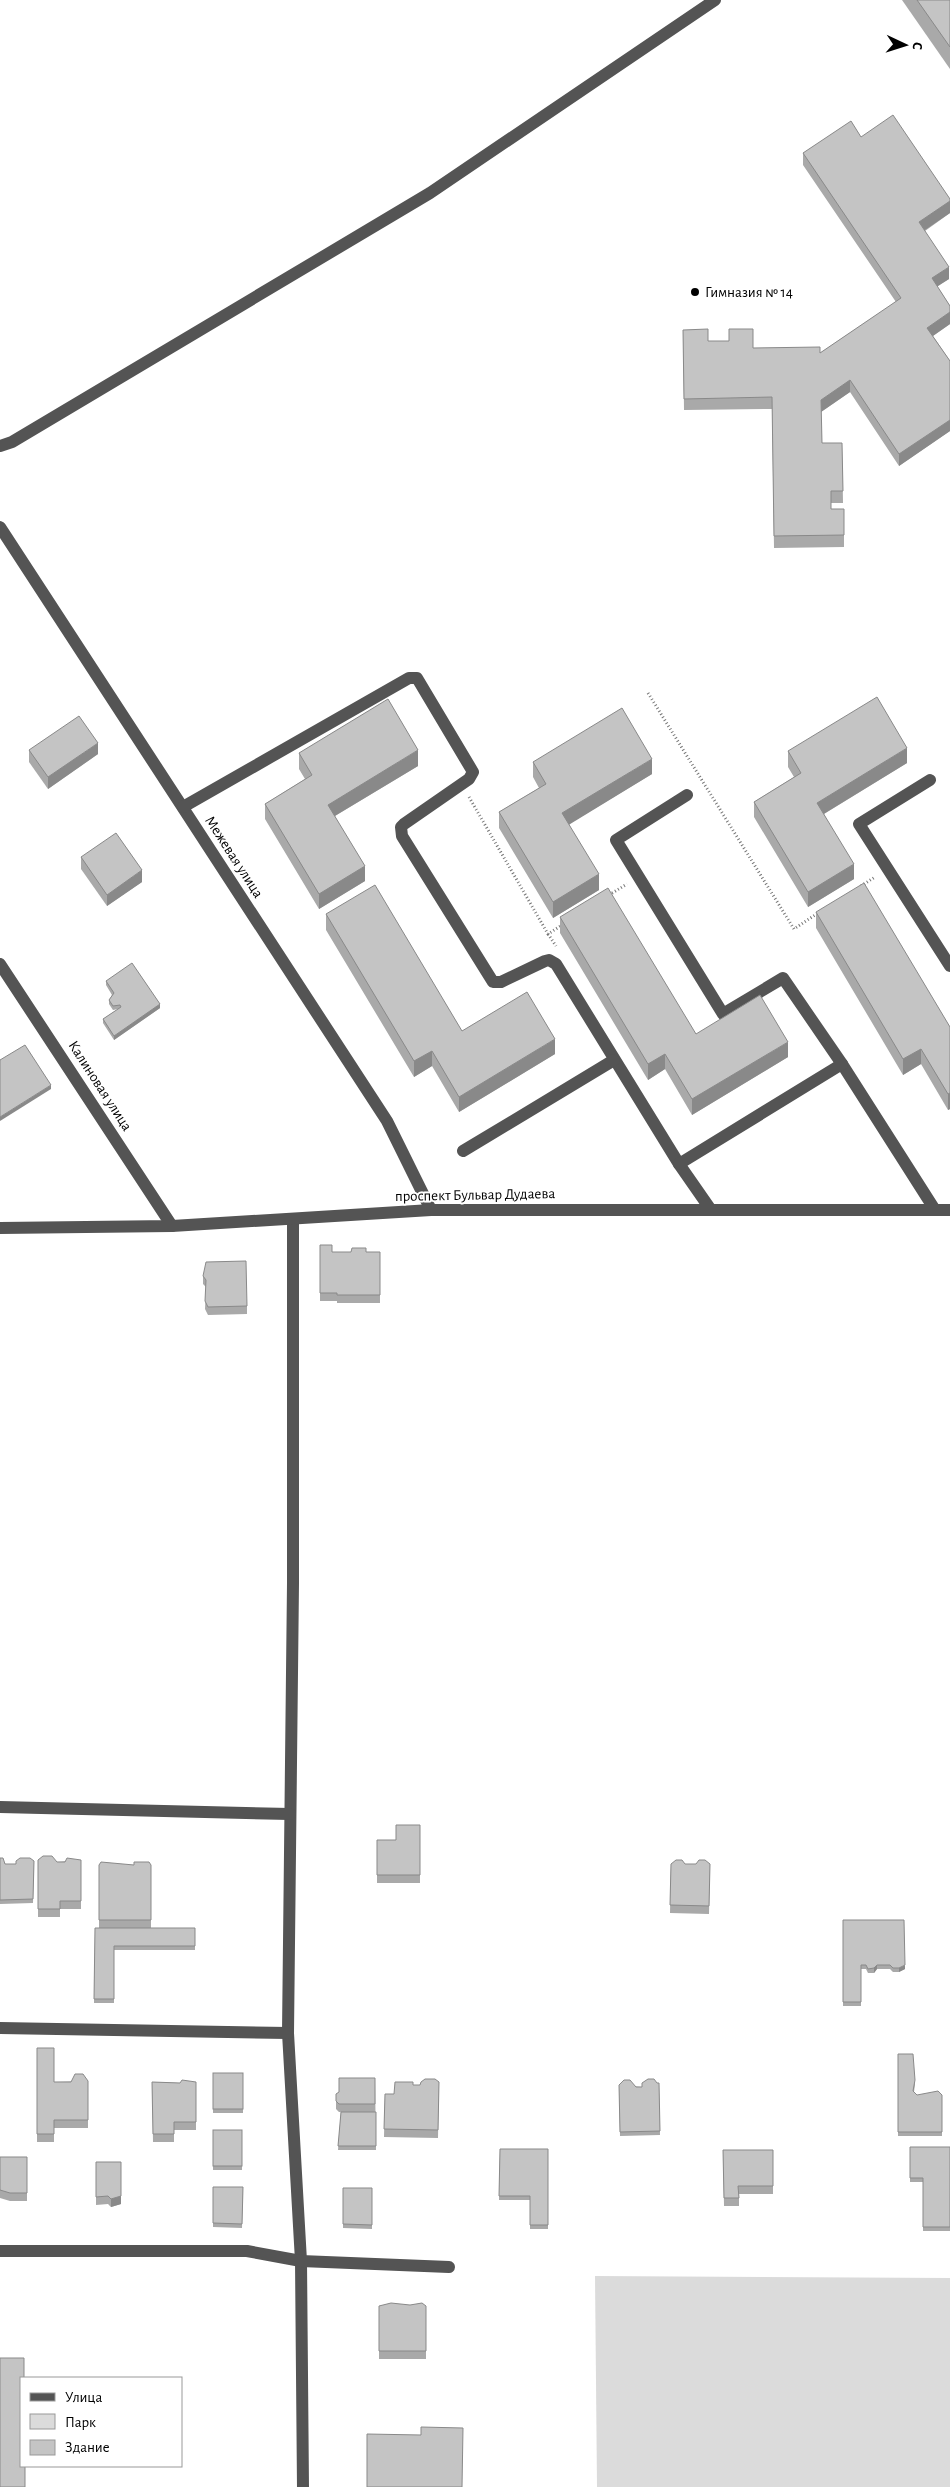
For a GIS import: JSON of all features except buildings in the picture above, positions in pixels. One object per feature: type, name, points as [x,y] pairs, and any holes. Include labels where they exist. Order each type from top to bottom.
[{"type":"street","points":[[0,446],[21,437],[430,193],[715,0]]},
{"type":"street","name":"Межевая улица","points":[[0,527],[387,1121],[431,1210]]},
{"type":"street","points":[[182,807],[413,677],[421,681],[471,768],[472,776],[404,824],[401,827],[402,836],[490,979],[497,983],[501,982],[545,961],[553,961],[679,1164],[711,1210]]},
{"type":"street","points":[[930,780],[859,824],[950,966]]},
{"type":"street","points":[[687,795],[616,840],[638,877],[723,1014],[783,978],[842,1064],[935,1210]]},
{"type":"street","name":"Калиновая улица","points":[[0,964],[172,1226]]},
{"type":"street","points":[[464,1151],[614,1060]]},
{"type":"street","points":[[679,1164],[842,1064]]},
{"type":"street","name":"проспект Бульвар Дудаева","points":[[0,1228],[172,1226],[431,1210],[950,1210]]},
{"type":"street","points":[[293,1219],[294,1573],[288,2033],[301,2261],[303,2487]]},
{"type":"street","points":[[0,1807],[290,1814]]},
{"type":"street","points":[[0,2028],[288,2033]]},
{"type":"street","points":[[0,2251],[247,2251],[301,2261],[449,2267]]},
{"type":"path","points":[[648,693],[794,929],[826,908]]},
{"type":"path","points":[[462,784],[548,934],[565,923]]},
{"type":"path","points":[[857,888],[888,868]]},
{"type":"path","points":[[606,897],[638,877]]},
{"type":"green space","points":[[595,2276],[950,2278],[950,2487],[597,2487]]},
{"type":"place","name":"Гимназия № 14","points":[[695,292]]}]
